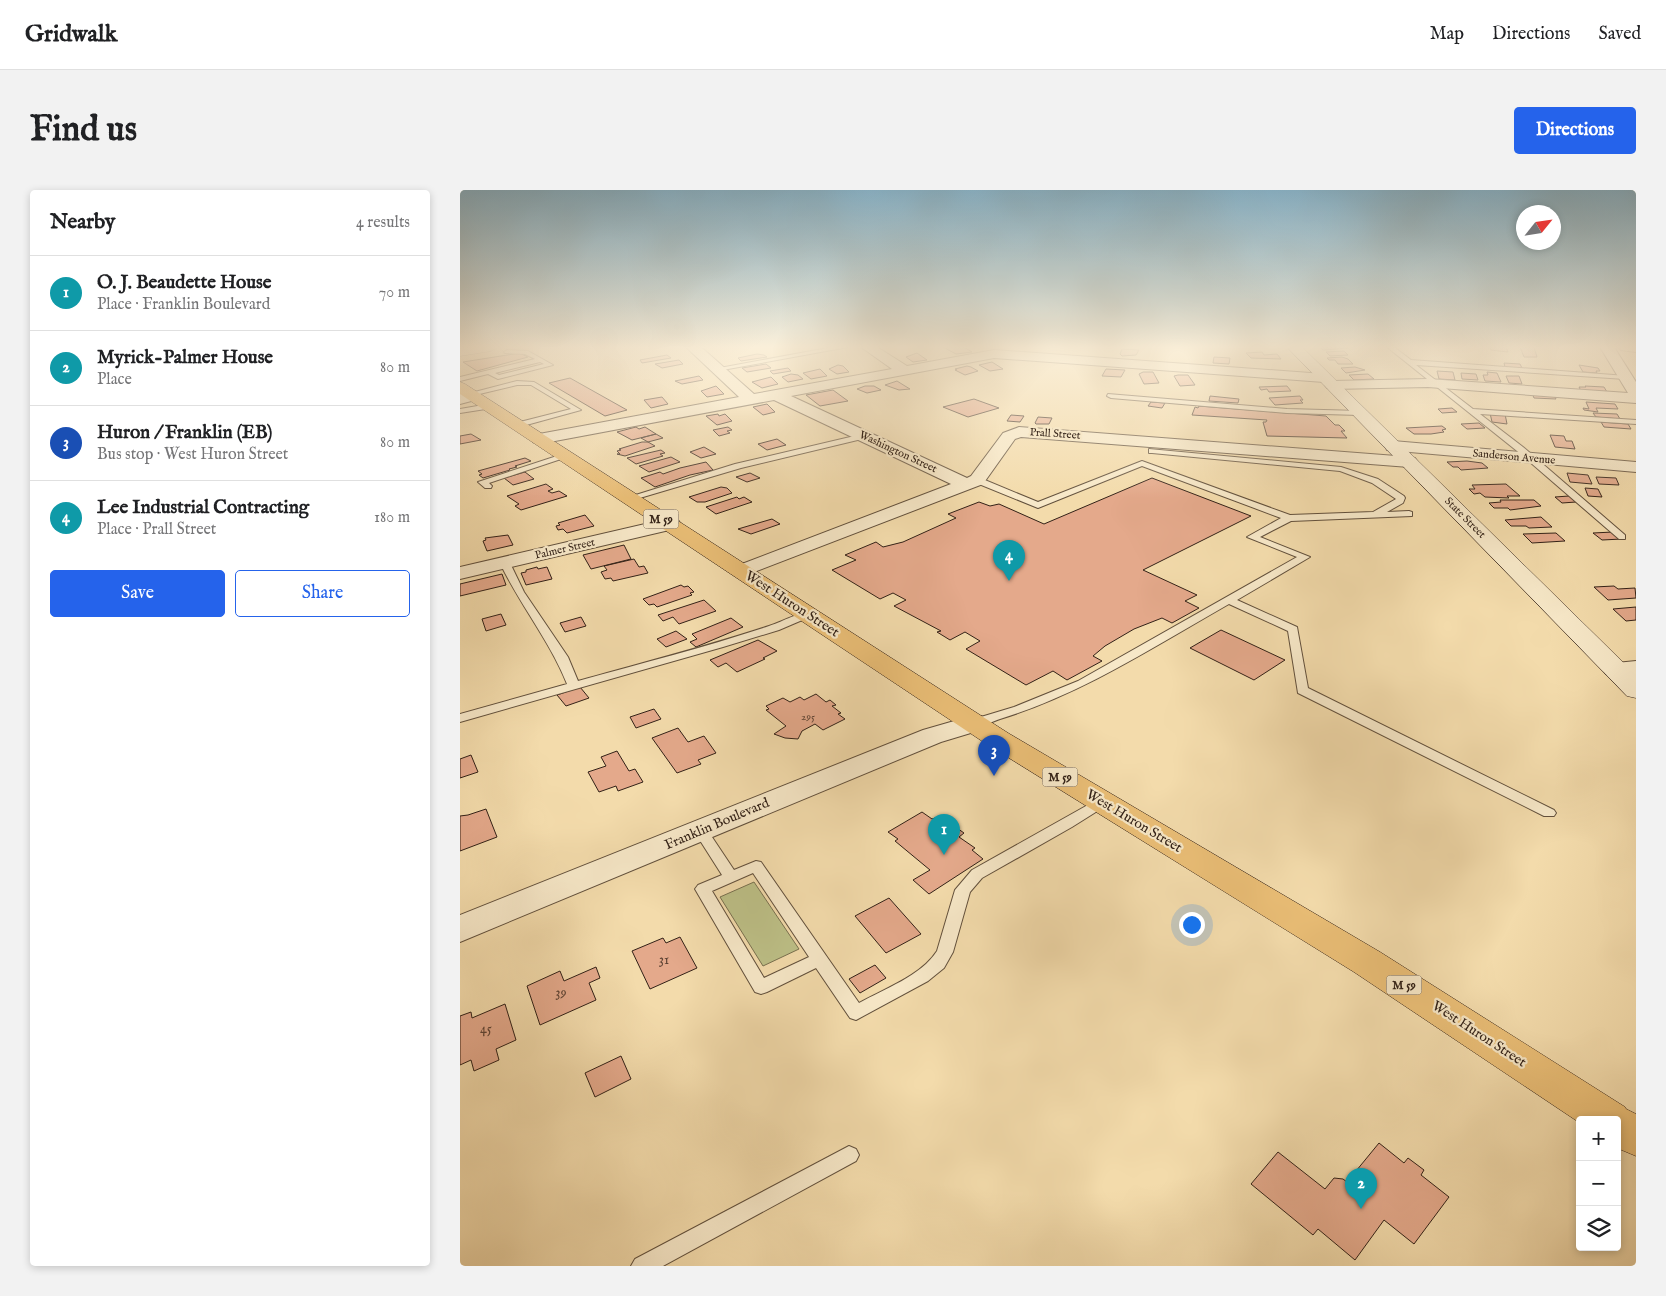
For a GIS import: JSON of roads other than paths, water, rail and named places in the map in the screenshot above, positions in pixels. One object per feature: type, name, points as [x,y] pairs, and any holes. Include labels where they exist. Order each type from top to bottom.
[{"type":"highway","name":"West Huron Street","points":[[475,397],[975,723],[1102,802],[1360,957],[1604,1116]]},
{"type":"highway","points":[[1621,1128],[1636,1137]]},
{"type":"main road","name":"State Street","points":[[1344,397],[1409,462],[1626,669],[1636,690]]},
{"type":"street","points":[[748,397],[751,400]]},
{"type":"street","points":[[539,439],[765,397]]},
{"type":"street","name":"Washington Street","points":[[781,397],[863,436],[972,482]]},
{"type":"street","name":"Prall Street","points":[[972,482],[1009,436],[1017,432],[1029,431],[1154,446],[1281,457],[1409,462]]},
{"type":"street","name":"Sanderson Avenue","points":[[1393,446],[1636,467]]},
{"type":"street","points":[[741,571],[972,482]]},
{"type":"street","name":"Palmer Street","points":[[460,573],[671,524]]},
{"type":"street","name":"Franklin Boulevard","points":[[460,929],[932,736],[975,723]]},
{"type":"lane","points":[[460,411],[467,397]]},
{"type":"lane","points":[[518,425],[577,410],[556,397]]},
{"type":"lane","points":[[1125,397],[1287,411],[1360,413]]},
{"type":"lane","points":[[1454,397],[1530,458],[1622,537]]},
{"type":"lane","points":[[1472,411],[1636,422]]},
{"type":"lane","points":[[630,498],[738,466],[863,436]]},
{"type":"lane","points":[[972,482],[1038,505],[1142,463],[1154,446]]},
{"type":"lane","points":[[488,486],[482,482],[566,456]]},
{"type":"lane","points":[[1281,457],[1341,469],[1375,481],[1401,498],[1400,501],[1376,515]]},
{"type":"lane","points":[[1142,463],[1289,518],[1409,514]]},
{"type":"lane","points":[[975,723],[1018,710],[1082,683],[1305,557],[1252,538],[1289,518]]},
{"type":"lane","points":[[505,563],[519,592],[562,657],[574,686]]},
{"type":"lane","points":[[1229,600],[1293,629],[1302,690],[1549,813]]},
{"type":"lane","points":[[460,718],[737,639],[809,615]]},
{"type":"lane","points":[[819,958],[761,987],[702,889],[756,866],[819,958],[856,1013],[922,976],[938,963],[945,952],[963,890],[977,874],[1067,824],[1102,802]]},
{"type":"lane","points":[[700,831],[731,877]]},
{"type":"lane","points":[[642,1266],[850,1156]]},
{"type":"place","name":"Lee Industrial Contracting","points":[[1009,581]]},
{"type":"place","name":"Huron / Franklin (EB)","points":[[994,776]]},
{"type":"place","name":"O. J. Beaudette House","points":[[944,855]]},
{"type":"place","name":"Myrick-Palmer House","points":[[1361,1209]]}]
